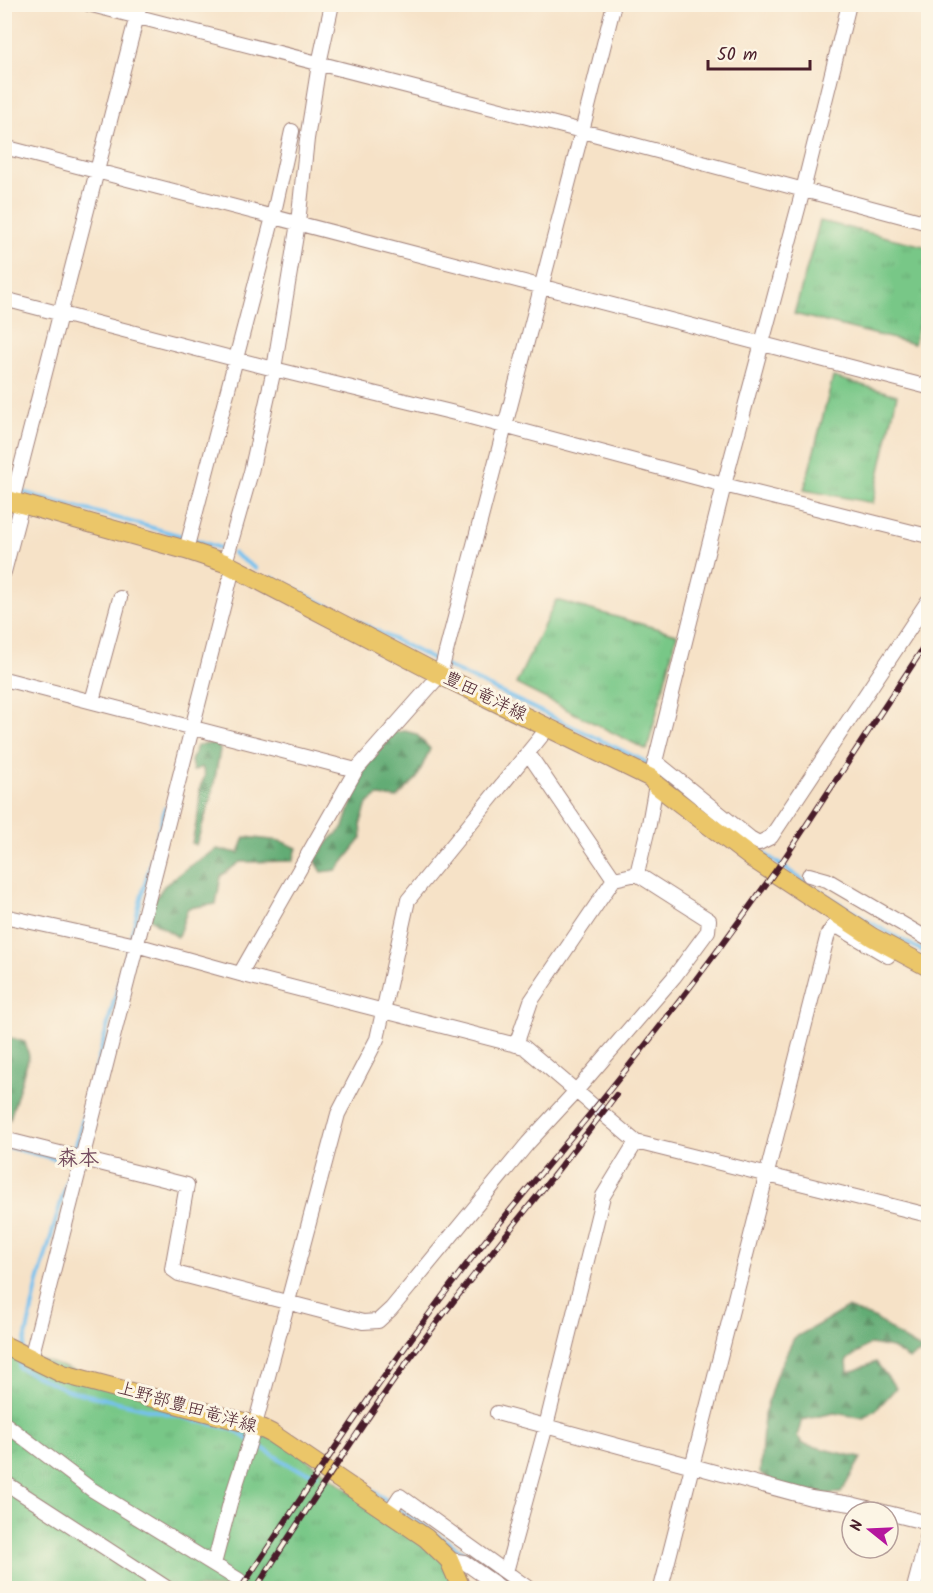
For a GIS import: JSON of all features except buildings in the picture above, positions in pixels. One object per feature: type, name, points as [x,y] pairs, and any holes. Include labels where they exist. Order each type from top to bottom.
[{"type":"main road","name":"豊田竜洋線","points":[[13,501],[186,550],[229,566],[440,675],[548,728],[654,775],[753,859],[872,938],[928,967]]},
{"type":"main road","name":"上野部豊田竜洋線","points":[[4,1345],[63,1374],[255,1425],[271,1433],[426,1538],[449,1560],[462,1588]]},
{"type":"street","points":[[88,4],[138,11],[319,64],[928,223]]},
{"type":"street","points":[[31,1358],[192,727],[274,369],[298,224],[307,139],[319,64],[332,4]]},
{"type":"street","points":[[240,974],[356,770],[440,675],[614,4]]},
{"type":"street","points":[[637,874],[649,824],[654,775],[724,484],[849,4]]},
{"type":"street","points":[[4,572],[13,501],[138,11]]},
{"type":"street","points":[[186,550],[273,217],[292,130]]},
{"type":"street","points":[[4,147],[928,387]]},
{"type":"street","points":[[4,299],[928,536]]},
{"type":"street","points":[[92,701],[120,598]]},
{"type":"street","points":[[654,775],[759,843],[771,837],[928,601]]},
{"type":"street","points":[[4,679],[356,770]]},
{"type":"street","points":[[214,1564],[230,1503],[255,1425],[338,1114],[377,1039],[408,900],[548,728]]},
{"type":"street","points":[[528,753],[614,879]]},
{"type":"street","points":[[4,1139],[187,1185],[172,1269],[178,1274],[363,1322],[378,1321],[391,1310],[528,1143],[674,977],[708,931],[709,920],[637,874],[614,879],[531,1001],[516,1045]]},
{"type":"street","points":[[809,875],[827,880],[928,939]]},
{"type":"street","points":[[4,916],[136,945],[524,1047],[636,1142],[928,1215]]},
{"type":"street","points":[[661,1588],[828,934],[833,927],[840,928],[888,956],[894,949]]},
{"type":"street","points":[[506,1572],[546,1426],[603,1196],[636,1142]]},
{"type":"street","points":[[497,1413],[811,1498],[840,1502]]},
{"type":"street","points":[[4,1423],[92,1489],[239,1580]]},
{"type":"street","points":[[4,1482],[167,1588]]},
{"type":"street","points":[[389,1513],[400,1496],[528,1588]]},
{"type":"street","points":[[900,1516],[928,1523]]},
{"type":"street","points":[[914,1588],[928,1535]]},
{"type":"street","points":[[449,1560],[464,1562],[501,1588]]},
{"type":"green space","points":[[820,221],[928,247],[928,288],[914,344],[794,314]]},
{"type":"green space","points":[[833,377],[897,395],[873,503],[804,490]]},
{"type":"green space","points":[[556,600],[677,634],[647,750],[516,684]]},
{"type":"green space","points":[[405,731],[416,734],[430,749],[417,778],[397,798],[378,796],[367,804],[361,822],[362,838],[337,870],[322,872],[315,860],[329,841],[344,827],[352,802],[352,792],[360,775],[389,733]]},
{"type":"green space","points":[[218,744],[220,750],[212,795],[196,845],[192,843],[199,810],[200,787],[205,776],[202,767],[193,771],[191,761],[197,746]]},
{"type":"green space","points":[[245,837],[281,841],[297,848],[293,861],[240,862],[221,876],[216,904],[188,908],[178,937],[144,914],[164,886],[188,867],[217,849],[239,853]]},
{"type":"green space","points":[[4,1036],[25,1042],[29,1056],[10,1119],[5,1103]]},
{"type":"green space","points":[[847,1308],[876,1319],[924,1351],[909,1359],[892,1348],[870,1344],[847,1360],[848,1373],[876,1362],[896,1388],[877,1409],[864,1418],[834,1413],[802,1420],[797,1436],[803,1444],[861,1458],[841,1493],[808,1495],[785,1491],[760,1473],[764,1415],[776,1375],[794,1338]]},
{"type":"green space","points":[[4,1347],[284,1442],[452,1568],[461,1588],[5,1588]]},
{"type":"waterway","points":[[4,487],[186,537]]},
{"type":"waterway","points":[[193,539],[226,550]]},
{"type":"waterway","points":[[233,553],[256,569]]},
{"type":"waterway","points":[[273,578],[651,766]]},
{"type":"waterway","points":[[130,940],[165,808]]},
{"type":"waterway","points":[[756,848],[812,887],[928,954]]},
{"type":"waterway","points":[[74,1152],[128,948]]},
{"type":"waterway","points":[[4,1146],[72,1163]]},
{"type":"waterway","points":[[23,1350],[38,1282],[73,1160]]},
{"type":"waterway","points":[[20,1360],[19,1368],[67,1390],[232,1429],[294,1468],[317,1474]]},
{"type":"waterway","points":[[362,1486],[367,1487],[516,1588]]},
{"type":"railway","points":[[241,1588],[431,1311],[498,1225],[638,1055],[743,916],[784,859],[928,641]]},
{"type":"railway","points":[[256,1588],[397,1376],[616,1095]]},
{"type":"district","name":"森本","points":[[78,1159]]}]
